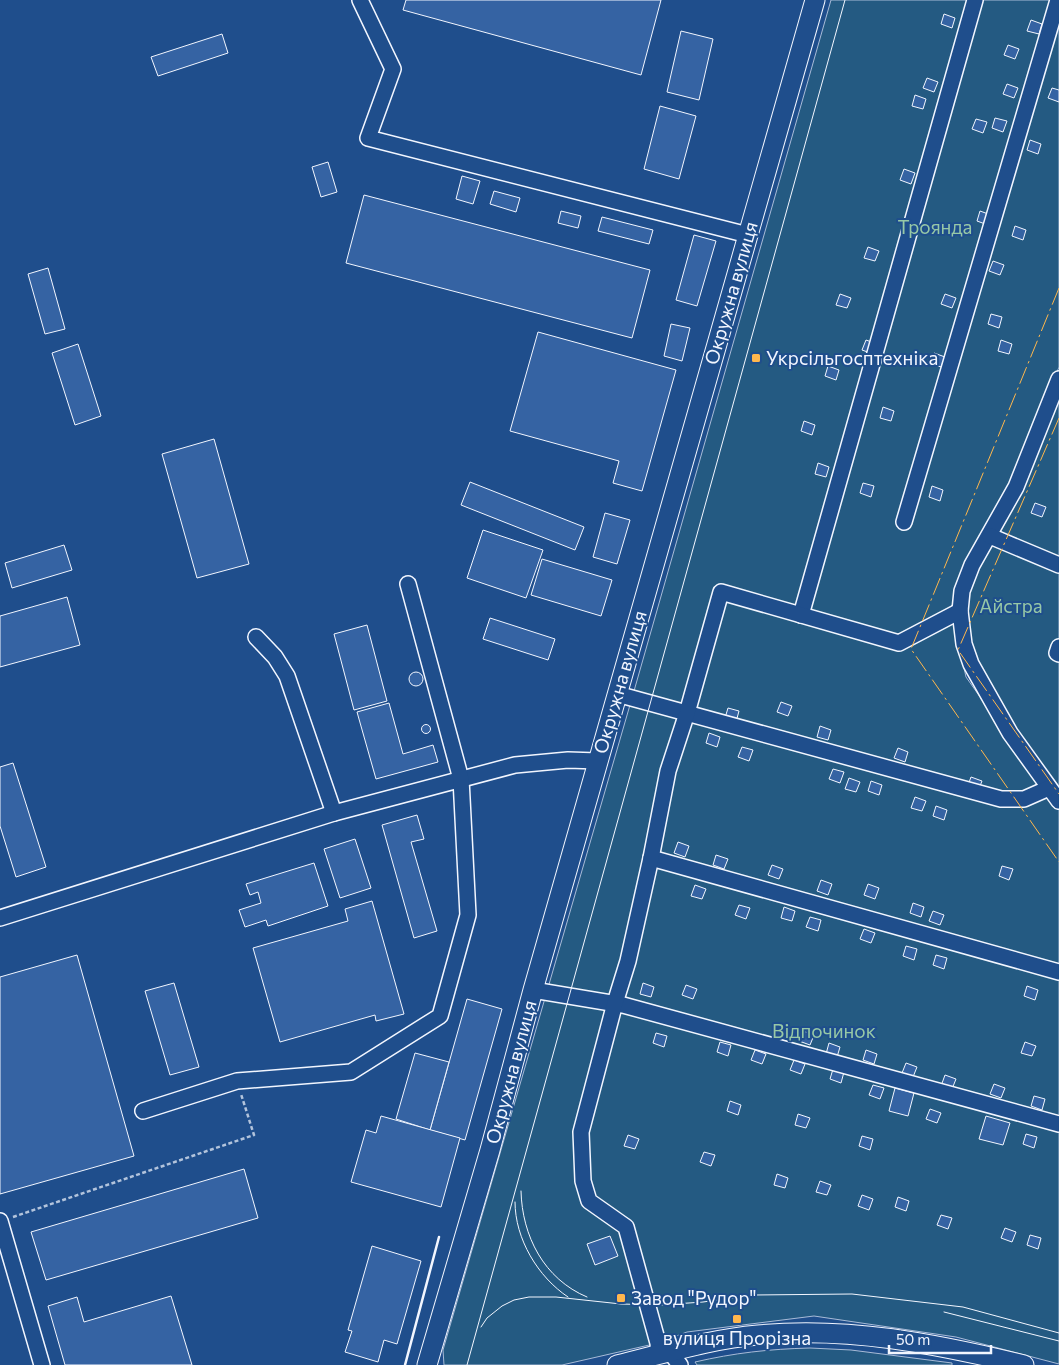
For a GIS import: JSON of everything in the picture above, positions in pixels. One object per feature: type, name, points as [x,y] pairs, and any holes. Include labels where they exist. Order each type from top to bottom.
[{"type":"main road","name":"Окружна вулиця","points":[[427,1365],[490,1150],[533,990],[815,0]]},
{"type":"main road","points":[[617,1365],[669,1357],[756,1335],[816,1333],[854,1334],[895,1339],[969,1359],[1024,1365]]},
{"type":"street","points":[[360,0],[393,69],[368,138],[748,235]]},
{"type":"street","points":[[801,615],[975,0]]},
{"type":"street","points":[[904,522],[1058,0]]},
{"type":"street","points":[[1059,379],[1016,487],[972,565],[962,591],[960,611],[964,644],[971,664],[1010,733],[1059,801]]},
{"type":"street","points":[[990,536],[1059,565]]},
{"type":"street","points":[[144,1110],[237,1081],[351,1072],[440,1016],[468,915],[461,780],[408,584]]},
{"type":"street","points":[[669,1357],[658,1343],[626,1227],[589,1201],[583,1180],[581,1132],[628,961],[668,771],[688,713],[721,592],[899,643],[960,611]]},
{"type":"street","points":[[256,637],[275,657],[287,676],[334,813]]},
{"type":"street","points":[[1059,647],[1057,653],[1059,654]]},
{"type":"street","points":[[617,694],[1001,799],[1024,798],[1049,788]]},
{"type":"street","points":[[0,918],[334,813],[515,765],[568,760],[598,761]]},
{"type":"street","points":[[651,858],[1059,972]]},
{"type":"street","points":[[533,990],[615,1003],[1059,1124]]},
{"type":"street","points":[[0,1221],[42,1365]]},
{"type":"path","points":[[0,1221],[254,1135],[237,1081]]},
{"type":"green space","points":[[831,0],[1059,0],[1059,367],[1013,485],[957,590],[951,609],[966,677],[1059,809],[1059,1364],[956,1337],[814,1316],[687,1332],[658,1343],[562,1365],[444,1365],[443,1350],[632,698]]},
{"type":"green space","name":"Айстра","points":[[1059,394],[1059,794],[1016,737],[968,646],[965,592]]},
{"type":"green space","points":[[810,1348],[851,1350],[952,1363],[952,1365],[697,1365],[695,1362],[752,1352]]},
{"type":"building","points":[[406,0],[661,0],[641,75],[403,10]]},
{"type":"building","points":[[944,14],[955,18],[952,28],[941,24]]},
{"type":"building","points":[[1031,20],[1042,24],[1039,34],[1027,31]]},
{"type":"building","points":[[681,31],[713,39],[699,100],[667,92]]},
{"type":"building","points":[[222,34],[228,53],[158,76],[151,57]]},
{"type":"building","points":[[1008,45],[1019,49],[1015,59],[1004,55]]},
{"type":"building","points":[[927,78],[938,82],[934,92],[923,88]]},
{"type":"building","points":[[1007,84],[1018,88],[1014,98],[1003,94]]},
{"type":"building","points":[[1052,88],[1059,90],[1059,102],[1048,98]]},
{"type":"building","points":[[915,95],[926,99],[923,109],[912,106]]},
{"type":"building","points":[[660,106],[696,116],[679,179],[644,169]]},
{"type":"building","points":[[995,118],[1007,121],[1003,132],[992,128]]},
{"type":"building","points":[[976,119],[987,122],[983,133],[972,129]]},
{"type":"building","points":[[1030,140],[1041,144],[1038,154],[1027,150]]},
{"type":"building","points":[[328,162],[337,192],[321,197],[312,167]]},
{"type":"building","points":[[904,169],[915,173],[911,184],[900,180]]},
{"type":"building","points":[[462,176],[480,181],[473,204],[456,199]]},
{"type":"building","points":[[494,191],[520,198],[516,212],[490,204]]},
{"type":"building","points":[[364,195],[650,270],[632,338],[346,263]]},
{"type":"building","points":[[561,211],[581,216],[578,228],[558,223]]},
{"type":"building","points":[[980,211],[991,215],[988,225],[977,221]]},
{"type":"building","points":[[602,217],[653,230],[649,244],[598,231]]},
{"type":"building","points":[[1015,226],[1026,230],[1023,240],[1012,236]]},
{"type":"building","points":[[694,235],[716,241],[697,306],[676,300]]},
{"type":"building","points":[[868,247],[879,251],[875,261],[864,258]]},
{"type":"building","points":[[993,261],[1004,265],[1000,275],[989,271]]},
{"type":"building","points":[[48,268],[65,329],[45,334],[28,274]]},
{"type":"building","points":[[840,294],[851,298],[847,308],[836,305]]},
{"type":"building","points":[[945,294],[956,298],[952,308],[941,304]]},
{"type":"building","points":[[991,314],[1002,317],[999,328],[988,324]]},
{"type":"building","points":[[671,324],[690,328],[682,361],[664,356]]},
{"type":"building","points":[[538,332],[676,370],[642,491],[613,483],[619,461],[510,431]]},
{"type":"building","points":[[866,340],[877,344],[873,354],[862,350]]},
{"type":"building","points":[[1001,340],[1012,344],[1009,354],[998,351]]},
{"type":"building","points":[[78,344],[101,416],[75,425],[52,353]]},
{"type":"building","points":[[934,353],[945,357],[941,367],[930,363]]},
{"type":"building","points":[[828,366],[839,370],[836,380],[825,376]]},
{"type":"building","points":[[883,407],[894,411],[891,421],[880,418]]},
{"type":"building","points":[[804,421],[815,425],[812,435],[801,431]]},
{"type":"building","points":[[214,439],[249,564],[197,578],[162,454]]},
{"type":"building","points":[[818,463],[829,467],[826,477],[815,474]]},
{"type":"building","points":[[470,482],[584,527],[575,550],[461,505]]},
{"type":"building","points":[[863,483],[874,486],[871,497],[860,493]]},
{"type":"building","points":[[932,486],[943,490],[940,501],[929,497]]},
{"type":"building","points":[[1035,503],[1046,507],[1042,517],[1031,513]]},
{"type":"building","points":[[605,513],[630,520],[617,564],[593,557]]},
{"type":"building","points":[[483,530],[543,550],[526,598],[467,578]]},
{"type":"building","points":[[64,545],[72,570],[12,588],[5,563]]},
{"type":"building","points":[[542,559],[612,580],[601,616],[531,595]]},
{"type":"building","points":[[67,597],[80,645],[0,667],[0,616]]},
{"type":"building","points":[[490,618],[555,639],[548,660],[483,639]]},
{"type":"building","points":[[367,625],[387,701],[354,710],[334,634]]},
{"type":"building","points":[[416,672],[421,674],[423,679],[421,684],[416,686],[411,684],[409,679],[411,674]]},
{"type":"building","points":[[781,702],[792,706],[788,716],[777,712]]},
{"type":"building","points":[[389,703],[403,754],[433,745],[438,762],[376,779],[357,712]]},
{"type":"building","points":[[728,708],[739,711],[736,722],[725,718]]},
{"type":"building","points":[[426,725],[430,729],[426,733],[422,729]]},
{"type":"building","points":[[820,726],[831,730],[828,740],[817,737]]},
{"type":"building","points":[[709,733],[720,737],[717,747],[706,743]]},
{"type":"building","points":[[742,747],[753,750],[749,761],[738,757]]},
{"type":"building","points":[[898,748],[908,752],[905,762],[894,758]]},
{"type":"building","points":[[13,763],[46,867],[16,877],[0,826],[0,767]]},
{"type":"building","points":[[833,769],[844,772],[840,783],[829,779]]},
{"type":"building","points":[[971,777],[982,781],[978,791],[967,788]]},
{"type":"building","points":[[849,778],[860,782],[856,792],[845,789]]},
{"type":"building","points":[[871,781],[882,785],[879,795],[868,791]]},
{"type":"building","points":[[915,797],[926,801],[922,811],[911,808]]},
{"type":"building","points":[[936,806],[947,810],[944,820],[933,816]]},
{"type":"building","points":[[417,815],[424,839],[411,842],[437,931],[414,938],[382,825]]},
{"type":"building","points":[[355,839],[371,888],[340,898],[324,849]]},
{"type":"building","points":[[678,842],[689,846],[685,857],[674,853]]},
{"type":"building","points":[[716,855],[728,859],[724,869],[713,865]]},
{"type":"building","points":[[314,863],[328,906],[268,926],[266,920],[245,927],[239,910],[261,903],[258,892],[250,895],[246,884]]},
{"type":"building","points":[[772,865],[783,869],[779,879],[768,875]]},
{"type":"building","points":[[1002,866],[1013,869],[1009,880],[999,876]]},
{"type":"building","points":[[821,880],[832,884],[828,895],[817,891]]},
{"type":"building","points":[[868,884],[879,888],[875,899],[864,895]]},
{"type":"building","points":[[695,885],[706,889],[702,899],[691,896]]},
{"type":"building","points":[[372,901],[404,1014],[376,1021],[375,1015],[280,1042],[253,948],[348,921],[345,909]]},
{"type":"building","points":[[913,903],[924,907],[921,917],[910,913]]},
{"type":"building","points":[[739,905],[750,908],[746,919],[735,915]]},
{"type":"building","points":[[784,907],[795,911],[792,921],[781,918]]},
{"type":"building","points":[[933,911],[944,915],[940,925],[929,921]]},
{"type":"building","points":[[810,917],[821,920],[818,931],[806,927]]},
{"type":"building","points":[[864,929],[875,933],[871,943],[860,939]]},
{"type":"building","points":[[906,946],[917,949],[914,960],[903,956]]},
{"type":"building","points":[[77,955],[134,1156],[0,1194],[0,977]]},
{"type":"building","points":[[936,955],[947,958],[944,969],[933,965]]},
{"type":"building","points":[[174,983],[199,1067],[170,1075],[145,991]]},
{"type":"building","points":[[643,983],[654,987],[651,997],[640,994]]},
{"type":"building","points":[[686,985],[697,989],[693,999],[682,995]]},
{"type":"building","points":[[1027,986],[1038,990],[1035,1000],[1024,996]]},
{"type":"building","points":[[467,999],[502,1009],[465,1140],[430,1130]]},
{"type":"building","points":[[803,1031],[814,1035],[810,1045],[799,1041]]},
{"type":"building","points":[[656,1033],[667,1036],[664,1047],[653,1043]]},
{"type":"building","points":[[720,1042],[731,1045],[728,1056],[717,1052]]},
{"type":"building","points":[[1025,1042],[1036,1046],[1032,1056],[1021,1053]]},
{"type":"building","points":[[829,1043],[840,1047],[837,1057],[826,1054]]},
{"type":"building","points":[[755,1050],[766,1054],[762,1064],[751,1060]]},
{"type":"building","points":[[866,1050],[877,1054],[874,1064],[863,1060]]},
{"type":"building","points":[[415,1053],[449,1062],[430,1130],[396,1119]]},
{"type":"building","points":[[794,1060],[805,1064],[801,1074],[790,1070]]},
{"type":"building","points":[[906,1063],[917,1067],[913,1077],[902,1073]]},
{"type":"building","points":[[833,1069],[844,1072],[841,1083],[830,1079]]},
{"type":"building","points":[[945,1075],[956,1079],[952,1089],[941,1086]]},
{"type":"building","points":[[994,1084],[1005,1088],[1001,1098],[990,1094]]},
{"type":"building","points":[[873,1085],[884,1088],[880,1099],[869,1095]]},
{"type":"building","points":[[895,1088],[914,1093],[908,1116],[889,1111]]},
{"type":"building","points":[[1034,1096],[1045,1099],[1042,1110],[1031,1106]]},
{"type":"building","points":[[730,1101],[741,1105],[738,1115],[727,1111]]},
{"type":"building","points":[[930,1109],[941,1113],[937,1123],[926,1119]]},
{"type":"building","points":[[798,1114],[810,1118],[806,1128],[795,1125]]},
{"type":"building","points":[[381,1116],[460,1138],[441,1207],[351,1182],[366,1130],[376,1133]]},
{"type":"building","points":[[986,1116],[1010,1123],[1003,1145],[979,1139]]},
{"type":"building","points":[[1026,1134],[1037,1137],[1034,1148],[1023,1144]]},
{"type":"building","points":[[628,1135],[639,1139],[635,1149],[624,1146]]},
{"type":"building","points":[[862,1136],[873,1139],[870,1150],[859,1146]]},
{"type":"building","points":[[704,1152],[715,1155],[711,1166],[700,1162]]},
{"type":"building","points":[[244,1169],[258,1218],[46,1280],[31,1232]]},
{"type":"building","points":[[777,1174],[788,1178],[785,1188],[774,1185]]},
{"type":"building","points":[[820,1181],[831,1185],[827,1195],[816,1192]]},
{"type":"building","points":[[862,1195],[873,1199],[869,1210],[858,1206]]},
{"type":"building","points":[[898,1197],[909,1201],[906,1211],[895,1207]]},
{"type":"building","points":[[941,1215],[952,1218],[948,1229],[937,1225]]},
{"type":"building","points":[[1005,1228],[1016,1232],[1012,1242],[1001,1238]]},
{"type":"building","points":[[1030,1235],[1041,1238],[1038,1249],[1027,1245]]},
{"type":"building","points":[[610,1236],[618,1256],[595,1265],[587,1244]]},
{"type":"building","points":[[372,1246],[421,1261],[397,1344],[384,1340],[378,1362],[345,1352],[352,1331],[348,1330]]},
{"type":"building","points":[[171,1296],[192,1365],[65,1365],[48,1306],[77,1297],[84,1322]]},
{"type":"tram line","points":[[467,1365],[845,0]]},
{"type":"tram line","points":[[521,1191],[522,1208],[526,1224],[538,1254],[559,1279],[587,1297]]},
{"type":"tram line","points":[[515,1202],[519,1230],[530,1256],[547,1279],[568,1297]]},
{"type":"tram line","points":[[481,1327],[487,1318],[502,1306],[514,1300],[529,1297],[556,1297],[621,1304],[660,1305],[703,1302],[754,1295],[852,1294],[963,1307],[1059,1333]]},
{"type":"tram line","points":[[944,1312],[1059,1341]]},
{"type":"wall","points":[[405,1365],[439,1237]]},
{"type":"power","points":[[1059,288],[911,649],[1059,862]]},
{"type":"power","points":[[1059,418],[958,650],[1059,794]]},
{"type":"place","name":"Укрсільгосптехніка","points":[[756,358]]},
{"type":"place","name":"Завод \"Рудор\"","points":[[621,1298]]},
{"type":"place","name":"вулиця Прорізна","points":[[737,1319]]},
{"type":"park label","name":"Троянда","points":[[935,227]]},
{"type":"park label","name":"Відпочинок","points":[[824,1031]]}]
